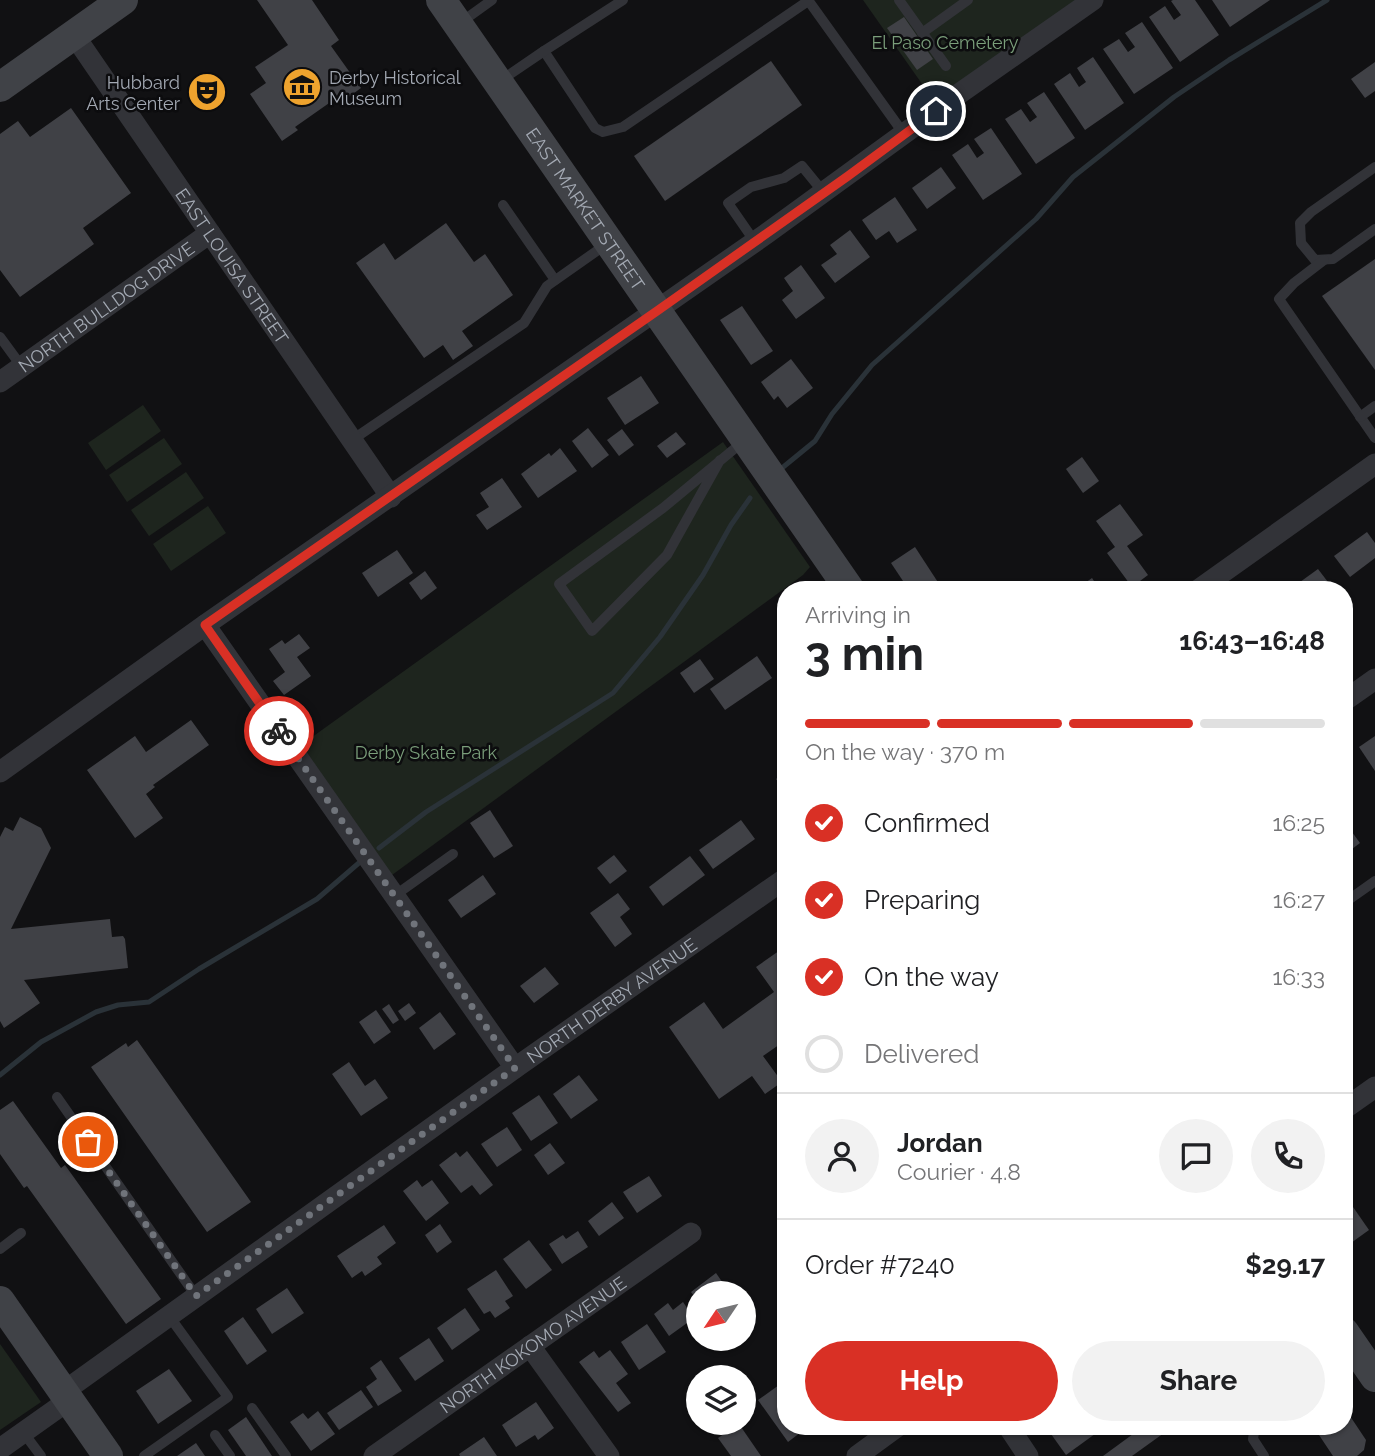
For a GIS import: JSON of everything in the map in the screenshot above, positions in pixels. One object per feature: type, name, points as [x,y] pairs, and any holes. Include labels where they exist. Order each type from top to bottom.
[{"type":"street","points":[[0,87],[123,0]]},
{"type":"street","name":"EAST MARKET STREET","points":[[441,0],[844,581]]},
{"type":"street","points":[[0,772],[205,625],[755,242],[1093,0]]},
{"type":"street","name":"EAST LOUISA STREET","points":[[74,34],[391,497]]},
{"type":"street","name":"NORTH BULLDOG DRIVE","points":[[0,382],[210,233]]},
{"type":"street","points":[[1211,581],[1375,464]]},
{"type":"street","points":[[205,625],[515,1068]]},
{"type":"street","points":[[1353,695],[1375,679]]},
{"type":"street","name":"NORTH DERBY AVENUE","points":[[0,1449],[196,1296],[777,884]]},
{"type":"street","points":[[1353,1103],[1375,1087]]},
{"type":"street","name":"NORTH KOKOMO AVENUE","points":[[374,1456],[691,1233]]},
{"type":"street","points":[[0,1301],[108,1456]]},
{"type":"street","points":[[1353,1345],[1372,1368]]},
{"type":"street","points":[[530,1346],[609,1456]]},
{"type":"street","points":[[857,1456],[886,1435]]},
{"type":"street","points":[[1014,1435],[1028,1456]]},
{"type":"lane","points":[[458,24],[492,0]]},
{"type":"lane","points":[[498,83],[623,0]]},
{"type":"lane","points":[[544,51],[595,128],[603,132],[623,127],[808,0],[904,135]]},
{"type":"lane","points":[[899,0],[946,66]]},
{"type":"lane","points":[[922,33],[968,0]]},
{"type":"lane","points":[[755,242],[728,203],[751,187],[784,178],[802,166],[824,193]]},
{"type":"lane","points":[[1375,167],[1311,212],[1300,223],[1301,243],[1315,260],[1333,259],[1375,229]]},
{"type":"lane","points":[[503,205],[555,280]]},
{"type":"lane","points":[[352,440],[524,323],[547,286],[610,243]]},
{"type":"lane","points":[[1324,260],[1294,283],[1279,299],[1375,438]]},
{"type":"lane","points":[[0,337],[22,367]]},
{"type":"lane","points":[[1360,417],[1375,406]]},
{"type":"lane","points":[[720,460],[667,555],[592,631],[559,584],[663,508],[720,460],[746,439]]},
{"type":"lane","points":[[394,896],[453,855]]},
{"type":"lane","points":[[1353,897],[1375,881]]},
{"type":"lane","points":[[57,1097],[196,1296]]},
{"type":"lane","points":[[0,1249],[21,1233]]},
{"type":"lane","points":[[144,1456],[228,1397],[169,1316]]},
{"type":"lane","points":[[252,1408],[286,1456]]},
{"type":"lane","points":[[23,1432],[41,1456]]},
{"type":"lane","points":[[215,1435],[230,1456]]},
{"type":"lane","points":[[1254,1435],[1264,1456]]},
{"type":"green space","name":"El Paso Cemetery","points":[[863,0],[1078,0],[934,101]]},
{"type":"green space","points":[[143,405],[161,431],[106,470],[88,443]]},
{"type":"green space","points":[[164,438],[182,464],[127,502],[109,475]]},
{"type":"green space","name":"Derby Skate Park","points":[[723,442],[810,567],[795,581],[777,581],[777,594],[392,875],[301,745]]},
{"type":"green space","points":[[186,472],[204,498],[149,536],[131,510]]},
{"type":"green space","points":[[208,506],[226,533],[171,571],[153,544]]},
{"type":"green space","points":[[0,1344],[41,1402],[0,1430]]},
{"type":"building","points":[[257,0],[312,0],[339,40],[331,46],[361,88],[346,99],[342,94],[295,127],[298,130],[282,141],[250,94],[266,83],[255,67],[288,45]]},
{"type":"building","points":[[1195,0],[1219,35],[1180,62],[1149,17],[1165,6],[1174,20],[1181,15],[1171,1]]},
{"type":"building","points":[[1212,0],[1270,0],[1230,27]]},
{"type":"building","points":[[904,17],[933,59],[917,70],[887,28]]},
{"type":"building","points":[[1142,22],[1173,68],[1134,94],[1103,49],[1119,39],[1128,52],[1135,47],[1125,33]]},
{"type":"building","points":[[1093,57],[1124,103],[1085,130],[1054,84],[1070,73],[1079,87],[1086,82],[1077,68]]},
{"type":"building","points":[[771,61],[802,105],[665,201],[634,156]]},
{"type":"building","points":[[1375,62],[1375,91],[1365,98],[1351,79]]},
{"type":"building","points":[[1044,92],[1075,138],[1036,164],[1005,119],[1021,109],[1030,122],[1037,117],[1027,103]]},
{"type":"building","points":[[71,108],[131,193],[83,228],[94,244],[20,297],[0,270],[0,134],[18,121],[30,137]]},
{"type":"building","points":[[991,128],[1022,174],[983,200],[952,155],[968,144],[977,158],[984,153],[974,139]]},
{"type":"building","points":[[941,167],[956,188],[927,209],[912,188]]},
{"type":"building","points":[[895,197],[917,230],[897,243],[889,231],[876,240],[862,220]]},
{"type":"building","points":[[446,223],[474,262],[485,254],[513,295],[462,331],[473,346],[453,360],[443,345],[424,358],[356,263],[384,243],[395,260]]},
{"type":"building","points":[[850,230],[870,257],[835,283],[821,265],[837,254],[830,245]]},
{"type":"building","points":[[1375,259],[1375,370],[1322,296]]},
{"type":"building","points":[[801,265],[825,298],[796,319],[782,300],[793,291],[784,278]]},
{"type":"building","points":[[742,306],[773,351],[751,365],[720,320]]},
{"type":"building","points":[[791,359],[813,388],[787,408],[778,396],[774,400],[761,382]]},
{"type":"building","points":[[641,376],[659,403],[625,425],[607,398]]},
{"type":"building","points":[[588,428],[609,455],[592,468],[572,441]]},
{"type":"building","points":[[622,429],[634,445],[619,456],[607,440]]},
{"type":"building","points":[[676,432],[686,444],[667,458],[657,446]]},
{"type":"building","points":[[560,448],[577,471],[538,498],[521,474]]},
{"type":"building","points":[[1082,457],[1099,481],[1083,493],[1066,469]]},
{"type":"building","points":[[502,478],[522,507],[487,530],[476,515],[489,507],[480,493]]},
{"type":"building","points":[[1120,504],[1143,535],[1127,546],[1148,575],[1140,581],[1128,581],[1107,553],[1115,547],[1096,521]]},
{"type":"building","points":[[1367,532],[1375,543],[1375,558],[1350,577],[1334,556]]},
{"type":"building","points":[[915,547],[937,581],[903,581],[891,563]]},
{"type":"building","points":[[397,550],[413,573],[378,597],[362,573]]},
{"type":"building","points":[[1318,569],[1327,581],[1301,581]]},
{"type":"building","points":[[425,571],[437,588],[421,600],[409,583]]},
{"type":"building","points":[[299,634],[310,648],[297,657],[311,676],[284,695],[273,681],[285,672],[269,649],[282,640],[285,644]]},
{"type":"building","points":[[757,656],[772,678],[725,710],[710,689]]},
{"type":"building","points":[[700,659],[714,679],[694,693],[680,673]]},
{"type":"building","points":[[191,720],[209,745],[153,785],[155,787],[146,794],[163,818],[135,838],[87,770],[135,736],[146,752]]},
{"type":"building","points":[[1375,736],[1375,771],[1359,747]]},
{"type":"building","points":[[490,810],[513,846],[494,858],[470,823]]},
{"type":"building","points":[[20,817],[41,828],[51,848],[11,929],[110,919],[112,937],[123,936],[125,939],[128,968],[24,980],[40,1003],[4,1028],[0,1021],[0,837],[5,827],[13,831]]},
{"type":"building","points":[[741,820],[755,839],[713,869],[699,850]]},
{"type":"building","points":[[1353,833],[1360,843],[1353,848]]},
{"type":"building","points":[[614,855],[627,871],[610,884],[597,868]]},
{"type":"building","points":[[690,856],[705,875],[663,906],[649,887]]},
{"type":"building","points":[[483,875],[496,894],[461,918],[448,900]]},
{"type":"building","points":[[618,893],[630,909],[620,917],[632,934],[615,947],[590,913]]},
{"type":"building","points":[[777,952],[777,1046],[763,1056],[777,1075],[777,1086],[765,1094],[752,1076],[719,1099],[669,1027],[704,1002],[723,1029],[774,992],[756,967]]},
{"type":"building","points":[[545,967],[559,984],[534,1003],[520,986]]},
{"type":"building","points":[[409,1003],[416,1013],[405,1021],[398,1011]]},
{"type":"building","points":[[389,1004],[399,1020],[393,1024],[382,1009]]},
{"type":"building","points":[[376,1010],[391,1032],[374,1044],[359,1022]]},
{"type":"building","points":[[440,1012],[456,1034],[434,1050],[419,1028]]},
{"type":"building","points":[[137,1040],[251,1202],[207,1232],[91,1067],[126,1043],[128,1047]]},
{"type":"building","points":[[349,1062],[365,1086],[375,1079],[388,1098],[361,1116],[332,1074]]},
{"type":"building","points":[[579,1075],[598,1100],[571,1119],[553,1094]]},
{"type":"building","points":[[539,1095],[558,1123],[531,1141],[512,1113]]},
{"type":"building","points":[[13,1101],[61,1168],[65,1165],[161,1299],[126,1324],[27,1186],[24,1188],[0,1154],[0,1110]]},
{"type":"building","points":[[507,1127],[522,1150],[497,1167],[481,1144]]},
{"type":"building","points":[[550,1143],[565,1163],[548,1175],[534,1155]]},
{"type":"building","points":[[467,1151],[493,1185],[480,1195],[472,1185],[461,1193],[439,1165],[456,1152],[460,1157]]},
{"type":"building","points":[[649,1176],[662,1196],[637,1213],[623,1192]]},
{"type":"building","points":[[417,1180],[422,1187],[432,1180],[449,1203],[426,1221],[403,1191]]},
{"type":"building","points":[[612,1202],[624,1218],[599,1236],[588,1221]]},
{"type":"building","points":[[1353,1207],[1369,1230],[1353,1242]]},
{"type":"building","points":[[440,1224],[452,1242],[437,1253],[425,1235]]},
{"type":"building","points":[[384,1225],[396,1243],[377,1257],[382,1264],[365,1276],[362,1271],[352,1278],[337,1256]]},
{"type":"building","points":[[578,1231],[588,1247],[562,1264],[549,1244],[563,1235],[566,1239]]},
{"type":"building","points":[[529,1240],[552,1270],[526,1289],[503,1259]]},
{"type":"building","points":[[496,1270],[513,1296],[505,1301],[510,1308],[495,1318],[490,1311],[484,1314],[467,1289]]},
{"type":"building","points":[[716,1273],[722,1281],[705,1281]]},
{"type":"building","points":[[287,1288],[304,1313],[272,1334],[256,1309]]},
{"type":"building","points":[[683,1302],[686,1306],[686,1324],[669,1336],[654,1314],[668,1303],[673,1310]]},
{"type":"building","points":[[465,1308],[480,1330],[452,1350],[437,1328]]},
{"type":"building","points":[[243,1317],[267,1351],[247,1365],[224,1331]]},
{"type":"building","points":[[647,1324],[666,1352],[639,1370],[621,1342]]},
{"type":"building","points":[[429,1338],[444,1361],[415,1381],[399,1358]]},
{"type":"building","points":[[610,1350],[628,1374],[616,1383],[631,1403],[618,1412],[579,1362],[594,1351],[599,1358]]},
{"type":"building","points":[[381,1360],[402,1391],[378,1406],[366,1387],[377,1379],[370,1368]]},
{"type":"building","points":[[169,1369],[192,1401],[158,1424],[136,1391]]},
{"type":"building","points":[[777,1386],[777,1427],[758,1400]]},
{"type":"building","points":[[361,1390],[373,1407],[339,1430],[327,1413]]},
{"type":"building","points":[[536,1402],[554,1428],[538,1440],[535,1435],[516,1447],[502,1425]]},
{"type":"building","points":[[318,1411],[335,1434],[311,1451],[290,1422],[303,1413],[308,1419]]},
{"type":"building","points":[[246,1417],[272,1456],[246,1456],[228,1430]]},
{"type":"building","points":[[1353,1420],[1366,1440],[1364,1450],[1357,1456],[1333,1456],[1319,1435],[1353,1435]]},
{"type":"building","points":[[722,1435],[747,1435],[761,1456],[731,1456],[718,1438]]},
{"type":"building","points":[[783,1435],[797,1435],[788,1442]]},
{"type":"building","points":[[1052,1435],[1094,1435],[1066,1455]]},
{"type":"building","points":[[1132,1435],[1161,1435],[1132,1456],[1103,1456]]},
{"type":"building","points":[[484,1437],[497,1456],[460,1456],[459,1454]]},
{"type":"building","points":[[196,1443],[205,1456],[177,1456]]},
{"type":"waterway","points":[[782,468],[815,441],[832,414],[872,365],[1036,219],[1073,177],[1174,97],[1327,0]]},
{"type":"waterway","points":[[379,848],[426,812],[613,693],[660,637],[703,575],[731,525],[750,498]]},
{"type":"waterway","points":[[0,1075],[41,1042],[96,1012],[118,1005],[149,1002],[317,899],[360,862]]},
{"type":"way so far","points":[[88,1142],[196,1296],[515,1068],[279,731]]},
{"type":"place","name":"Derby Historical Museum","points":[[302,87]]},
{"type":"place","name":"Hubbard Arts Center","points":[[207,92]]},
{"type":"route","points":[[279,731],[205,625],[657,311],[936,111]]}]
